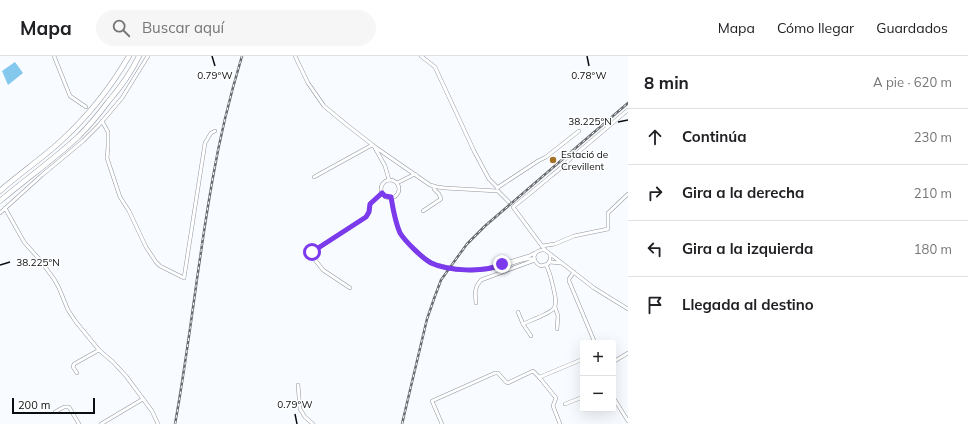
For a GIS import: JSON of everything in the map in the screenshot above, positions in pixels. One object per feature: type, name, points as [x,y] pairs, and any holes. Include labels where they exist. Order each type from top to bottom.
[{"type":"highway","points":[[0,191],[83,121],[117,76],[129,56]]},
{"type":"highway","points":[[0,201],[57,155],[94,120],[117,91],[140,56]]},
{"type":"street","points":[[54,56],[70,96],[86,107]]},
{"type":"street","points":[[0,212],[83,141],[102,121],[122,98],[148,56]]},
{"type":"street","points":[[295,56],[308,83],[324,106],[373,146],[430,185],[445,188],[496,189],[546,157],[579,131]]},
{"type":"street","points":[[420,56],[434,67],[474,151],[496,189],[509,202]]},
{"type":"street","points":[[628,110],[564,166],[513,207],[545,250],[594,288],[628,309]]},
{"type":"street","points":[[102,121],[108,132],[107,158],[120,197],[130,211],[146,247],[160,266],[184,278],[205,143],[211,133],[215,131]]},
{"type":"street","points":[[314,177],[373,146]]},
{"type":"street","points":[[373,146],[385,166],[389,180]]},
{"type":"street","points":[[397,183],[415,174]]},
{"type":"street","points":[[392,180],[397,183],[399,191],[396,195],[391,197],[385,196],[382,193],[382,185],[386,181],[392,180]]},
{"type":"street","points":[[423,211],[441,199],[434,186]]},
{"type":"street","points":[[350,288],[323,270],[312,256],[312,252],[366,217],[369,212],[370,204],[382,193]]},
{"type":"street","points":[[542,246],[555,244],[574,236],[597,232],[608,228],[608,213],[628,194]]},
{"type":"street","points":[[391,197],[394,216],[401,233],[414,249],[430,262],[437,265],[459,270],[481,269],[502,266],[527,259],[534,260],[541,266],[546,265],[549,262],[551,258],[550,254]]},
{"type":"street","points":[[5,208],[24,242],[54,279],[68,310],[76,322],[99,350],[126,376],[152,411],[158,424]]},
{"type":"street","points":[[497,267],[502,264],[529,256],[540,250],[545,250]]},
{"type":"street","points":[[534,260],[536,253]]},
{"type":"street","points":[[476,303],[475,289],[481,280],[534,260]]},
{"type":"street","points":[[549,262],[561,263]]},
{"type":"street","points":[[546,265],[550,276],[558,316],[557,329]]},
{"type":"street","points":[[574,272],[569,278],[569,281],[594,340]]},
{"type":"street","points":[[523,324],[548,313],[555,307]]},
{"type":"street","points":[[518,312],[530,336]]},
{"type":"street","points":[[77,373],[73,367],[74,364],[99,350]]},
{"type":"street","points":[[616,360],[628,353]]},
{"type":"street","points":[[539,377],[580,360]]},
{"type":"street","points":[[442,424],[432,401],[495,373],[498,373],[508,384],[533,371],[556,398],[553,406],[560,424]]},
{"type":"street","points":[[298,385],[300,409],[305,417],[313,424]]},
{"type":"street","points":[[565,404],[580,397]]},
{"type":"street","points":[[101,424],[143,399]]},
{"type":"street","points":[[616,402],[628,421]]},
{"type":"street","points":[[55,412],[64,407],[69,407],[79,424]]},
{"type":"water","points":[[15,62],[23,73],[8,85],[2,71]]},
{"type":"railway","points":[[175,424],[216,162],[233,86],[242,56]]},
{"type":"railway","points":[[402,424],[427,319],[441,280],[467,244],[485,226],[628,103]]},
{"type":"place","name":"Estació de Crevillent","points":[[553,160]]},
{"type":"route","points":[[312,252],[366,217],[369,212],[370,204],[382,193],[385,196],[391,197],[394,216],[401,233],[414,249],[430,262],[459,270],[497,267],[502,264]]}]
